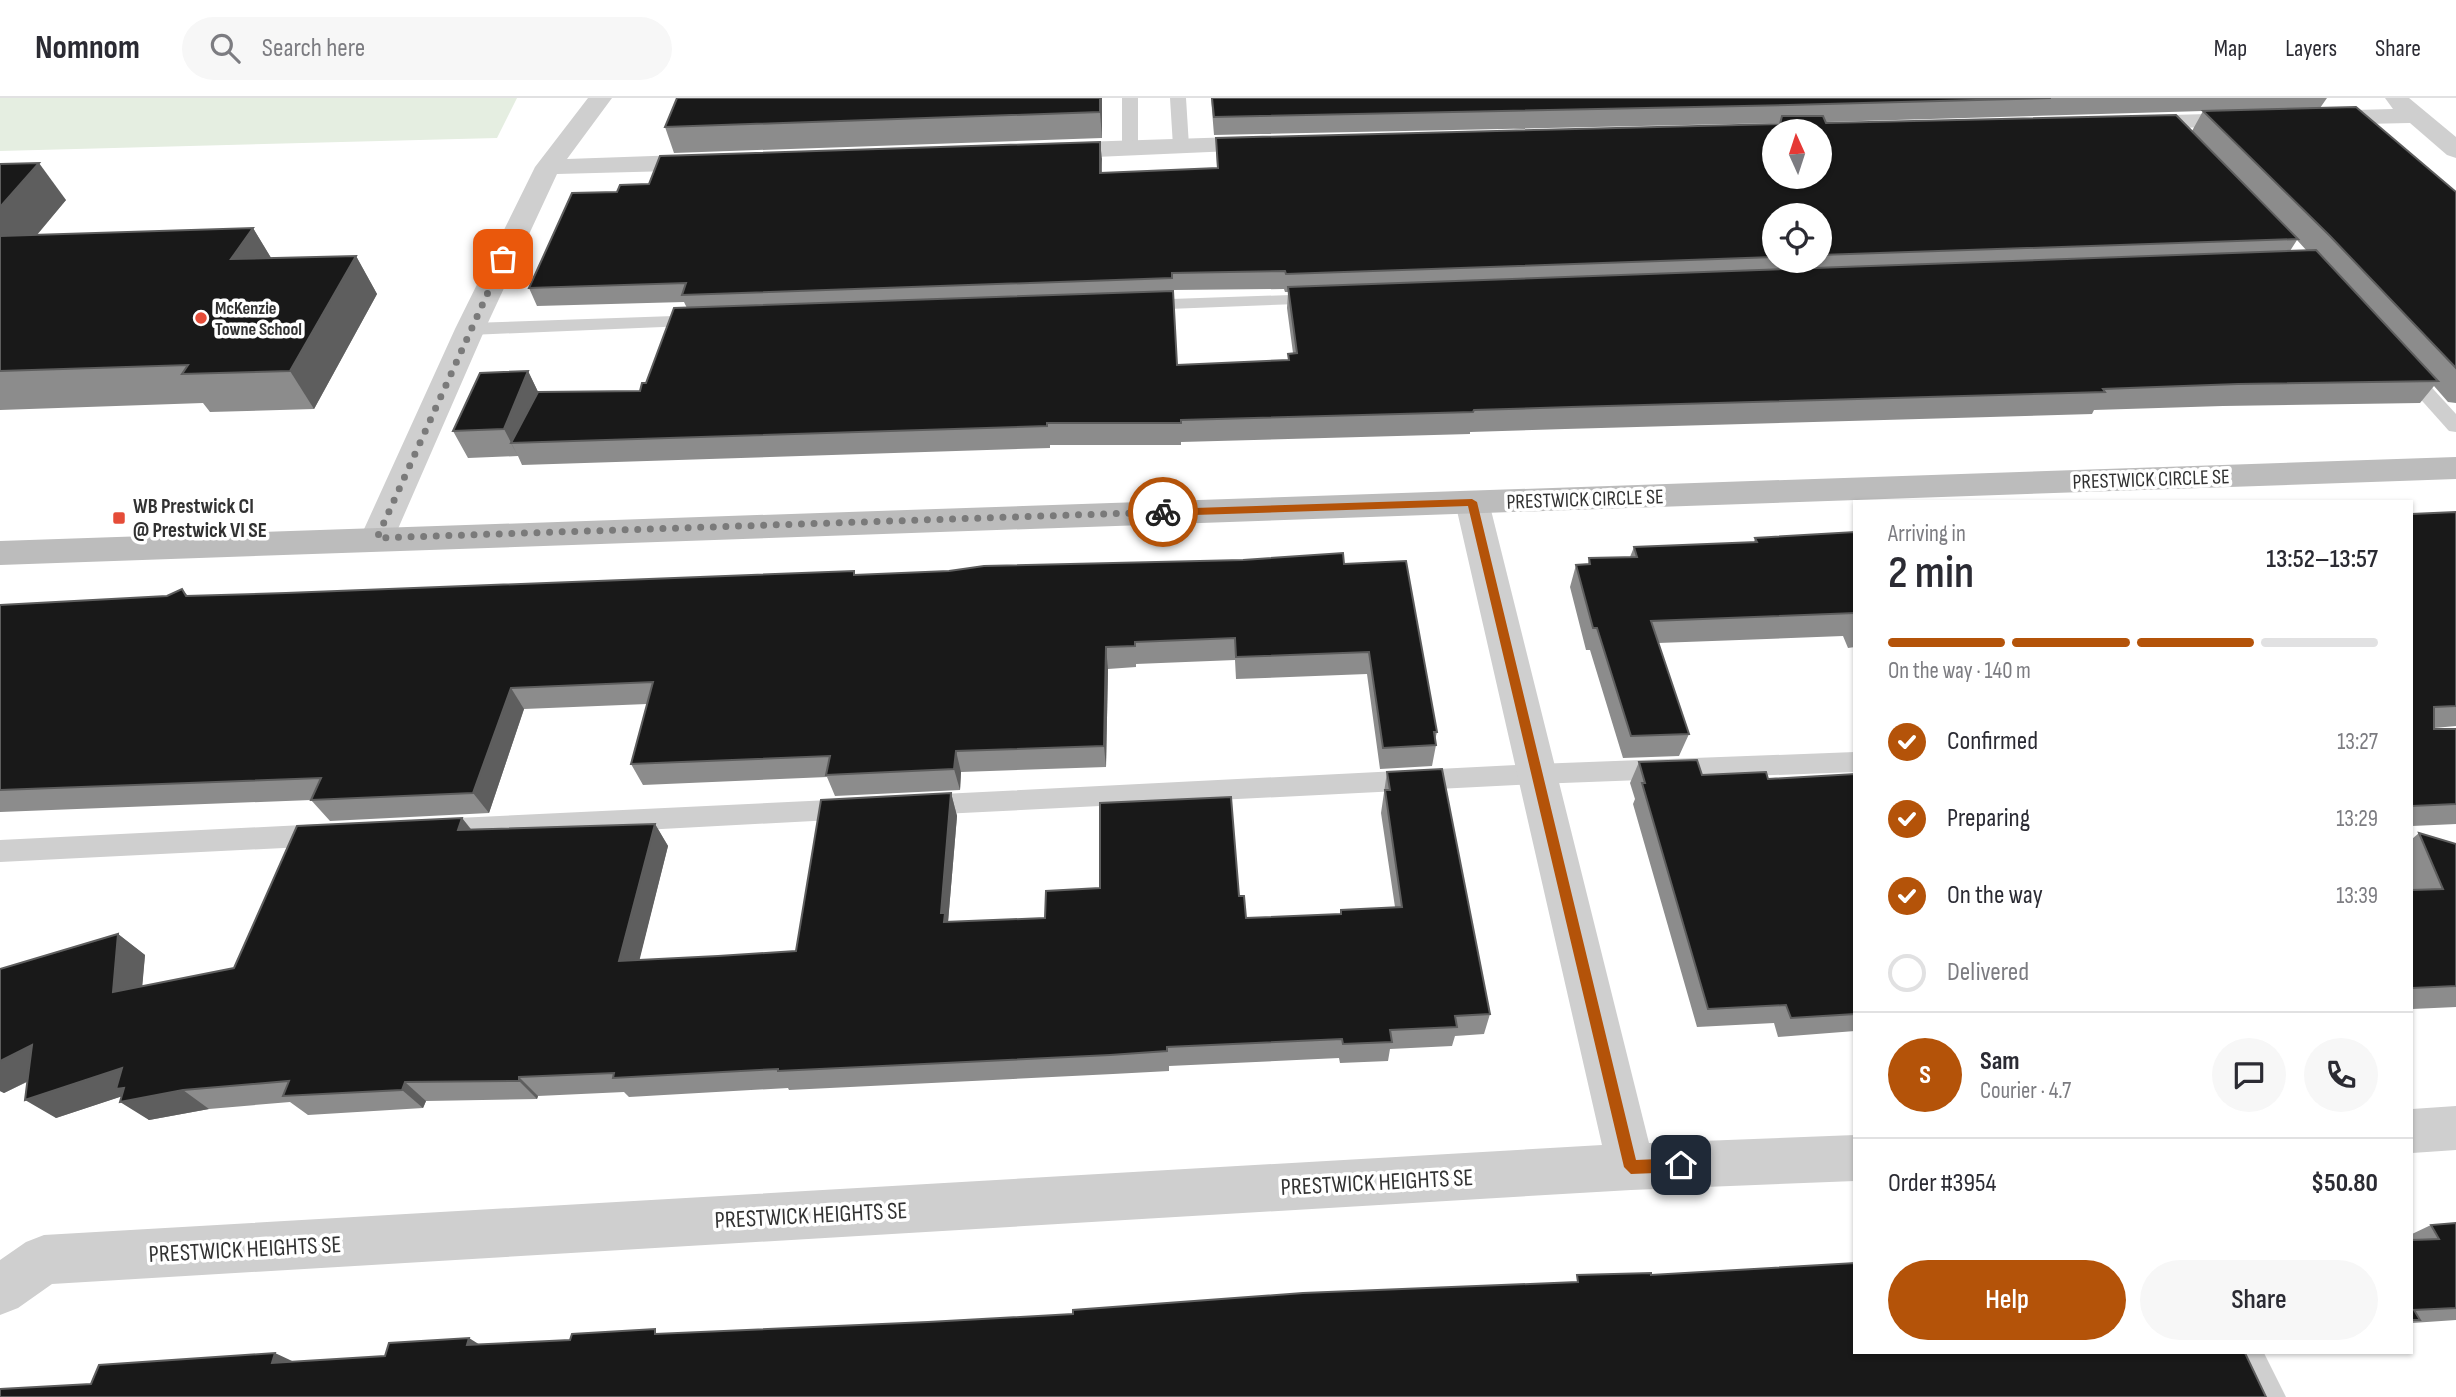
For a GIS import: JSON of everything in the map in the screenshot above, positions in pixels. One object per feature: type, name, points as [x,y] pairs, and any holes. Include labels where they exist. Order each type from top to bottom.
[{"type":"street","points":[[377,538],[470,329],[548,167],[600,98]]},
{"type":"street","points":[[2394,98],[2456,150]]},
{"type":"street","points":[[2101,124],[2415,116]]},
{"type":"street","points":[[1019,152],[1292,144]]},
{"type":"street","points":[[548,167],[728,161]]},
{"type":"street","name":"PRESTWICK CIRCLE SE","points":[[0,553],[2456,468]]},
{"type":"street","points":[[1472,502],[1631,1167]]},
{"type":"street","points":[[2413,1130],[2456,1128]]},
{"type":"street","name":"PRESTWICK HEIGHTS SE","points":[[0,1290],[44,1261],[1631,1167],[1853,1158]]},
{"type":"lane","points":[[1130,98],[1130,148]]},
{"type":"lane","points":[[1178,98],[1181,146]]},
{"type":"lane","points":[[2169,122],[2187,141]]},
{"type":"lane","points":[[1124,306],[1333,299]]},
{"type":"lane","points":[[470,329],[720,320]]},
{"type":"lane","points":[[2397,362],[2456,426]]},
{"type":"lane","points":[[405,831],[1536,774],[1853,762]]},
{"type":"lane","points":[[0,852],[349,834]]},
{"type":"lane","points":[[2248,1354],[2269,1397]]},
{"type":"shaded area","points":[[0,98],[517,98],[497,138],[0,151]]},
{"type":"building","points":[[677,98],[1100,98],[1100,112],[665,127]]},
{"type":"building","points":[[1212,98],[2051,98],[1214,117]]},
{"type":"building","points":[[2356,107],[2456,192],[2456,368],[2330,236],[2203,111]]},
{"type":"building","points":[[2176,115],[2298,239],[1832,255],[1832,203],[1762,203],[1762,257],[1286,274],[1285,271],[1172,273],[1172,278],[682,295],[686,283],[529,288],[572,193],[617,192],[620,185],[649,184],[660,156],[1100,142],[1100,173],[1218,168],[1216,138],[1762,124],[1762,189],[1832,189],[1832,123]]},
{"type":"building","points":[[1782,116],[1823,116],[1824,119],[1781,119]]},
{"type":"building","points":[[39,163],[0,207],[0,164]]},
{"type":"building","points":[[253,228],[231,259],[356,256],[290,371],[182,374],[188,365],[0,371],[0,236]]},
{"type":"building","points":[[2316,250],[2438,381],[2238,384],[2103,389],[2105,392],[1474,410],[1181,420],[1181,423],[1047,423],[1047,426],[511,443],[538,392],[640,391],[642,383],[646,383],[674,308],[1173,291],[1177,365],[1289,360],[1288,354],[1297,353],[1288,287],[1762,270],[1762,273],[1832,273],[1832,267]]},
{"type":"building","points":[[528,371],[504,429],[453,431],[480,373]]},
{"type":"building","points":[[2456,512],[2456,706],[2434,707],[2434,729],[2456,729],[2456,804],[2413,806],[2413,514]]},
{"type":"building","points":[[1853,532],[1853,613],[1651,621],[1689,734],[1631,736],[1597,628],[1593,628],[1576,565],[1590,564],[1589,558],[1637,557],[1634,547],[1757,542],[1755,538]]},
{"type":"building","points":[[1343,553],[1344,564],[1406,561],[1437,732],[1434,732],[1436,745],[1383,748],[1369,652],[1236,657],[1235,638],[1135,642],[1135,646],[1106,647],[1104,746],[956,751],[954,769],[826,775],[830,756],[631,764],[653,682],[511,688],[473,793],[311,800],[321,778],[0,790],[0,605],[167,596],[182,589],[186,596],[286,593],[854,571],[854,575],[949,571],[984,566],[1243,560]]},
{"type":"building","points":[[1697,760],[1702,775],[1766,772],[1768,779],[1853,774],[1853,1014],[1791,1018],[1786,1005],[1708,1009],[1642,783],[1645,783],[1639,762]]},
{"type":"building","points":[[1442,769],[1490,1014],[1455,1016],[1457,1027],[1390,1030],[1392,1042],[1343,1044],[1342,1039],[1167,1047],[1167,1051],[1110,1055],[778,1071],[613,1078],[614,1073],[519,1077],[519,1081],[405,1082],[402,1090],[283,1096],[289,1081],[183,1090],[120,1102],[124,1088],[116,1089],[122,1068],[25,1100],[32,1045],[0,1061],[0,969],[118,934],[113,992],[234,968],[297,826],[462,818],[458,830],[655,824],[619,961],[796,951],[821,800],[951,793],[941,913],[945,913],[944,922],[1045,918],[1046,891],[1100,888],[1100,803],[1231,797],[1239,896],[1244,896],[1246,918],[1341,914],[1341,910],[1402,907],[1385,790],[1390,790],[1387,772]]},
{"type":"building","points":[[2419,833],[2456,844],[2456,986],[2413,988],[2413,890],[2443,889]]},
{"type":"building","points":[[2456,1223],[2456,1308],[2414,1310],[2420,1320],[2413,1320],[2413,1240],[2439,1239],[2431,1225]]},
{"type":"building","points":[[1853,1263],[1853,1354],[2245,1354],[2266,1397],[0,1397],[0,1389],[91,1384],[99,1365],[275,1353],[272,1363],[385,1356],[389,1343],[469,1338],[467,1345],[570,1340],[572,1334],[655,1329],[655,1334],[928,1322],[1073,1314],[1073,1310],[1303,1293],[1578,1282],[1577,1275],[1651,1275]]},
{"type":"way so far","points":[[503,259],[377,538],[1163,512]]},
{"type":"place","name":"McKenzie Towne School","points":[[201,318]]},
{"type":"place","name":"WB Prestwick CI @ Prestwick VI SE","points":[[119,518]]},
{"type":"route","points":[[1163,512],[1472,502],[1631,1167],[1681,1165]]}]
